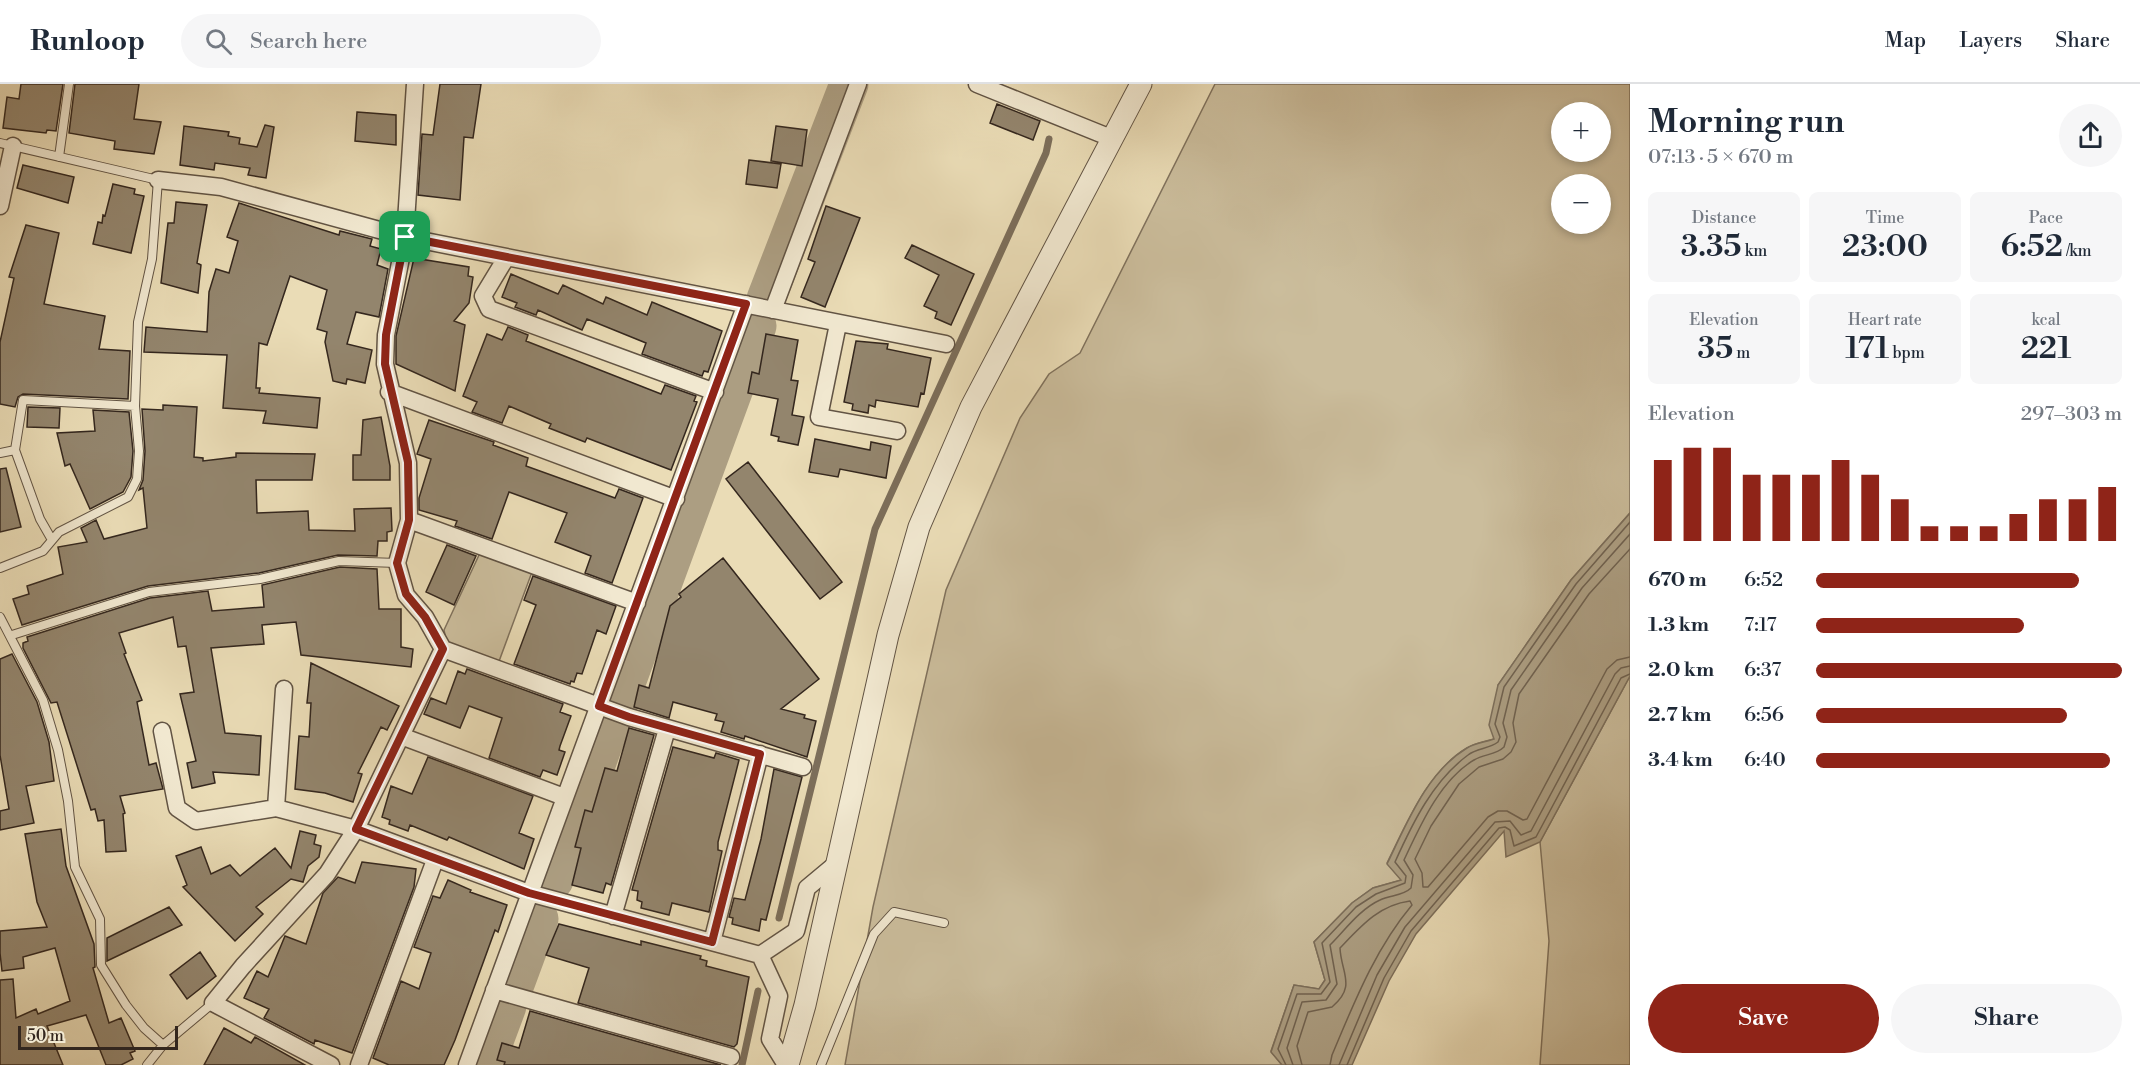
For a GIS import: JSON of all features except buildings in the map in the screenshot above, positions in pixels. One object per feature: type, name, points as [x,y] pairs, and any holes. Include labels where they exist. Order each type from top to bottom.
[{"type":"street","points":[[415,84],[405,237],[386,335],[385,364],[389,392],[408,462],[409,520],[397,563],[406,594],[425,617],[443,649],[668,729],[802,767]]},
{"type":"street","points":[[773,310],[858,84]]},
{"type":"street","points":[[977,84],[1111,138]]},
{"type":"street","points":[[787,1065],[805,1005],[888,635],[919,526],[970,407],[1141,84]]},
{"type":"street","points":[[0,206],[7,145]]},
{"type":"street","points":[[158,180],[221,187],[405,237],[946,344]]},
{"type":"street","points":[[506,258],[483,296],[489,309],[715,392]]},
{"type":"street","points":[[467,1065],[746,304]]},
{"type":"street","points":[[838,324],[819,417],[897,431]]},
{"type":"street","points":[[389,392],[676,499]]},
{"type":"street","points":[[409,520],[637,603]]},
{"type":"street","points":[[331,1065],[213,1003],[250,957],[327,874],[356,829],[443,649]]},
{"type":"street","points":[[276,808],[284,689]]},
{"type":"street","points":[[612,916],[668,729]]},
{"type":"street","points":[[162,731],[177,808],[196,821],[276,808],[356,829],[529,893],[760,955],[796,930],[807,888],[837,863]]},
{"type":"street","points":[[401,736],[564,797]]},
{"type":"street","points":[[712,942],[760,754]]},
{"type":"street","points":[[359,1065],[435,860]]},
{"type":"street","points":[[760,955],[779,996],[770,1039],[787,1065]]},
{"type":"street","points":[[494,990],[731,1057]]},
{"type":"lane","points":[[59,157],[69,84]]},
{"type":"lane","points":[[0,568],[43,551],[59,532],[128,497],[137,479],[139,451],[135,406],[138,322],[152,259],[158,180],[7,145]]},
{"type":"lane","points":[[52,540],[40,519],[15,450],[19,411],[23,400],[135,406]]},
{"type":"lane","points":[[0,453],[15,450]]},
{"type":"lane","points":[[12,635],[148,592],[260,579],[339,561],[397,563]]},
{"type":"lane","points":[[0,617],[12,635],[43,700],[58,750],[68,801],[75,867],[100,919],[100,964],[132,1013],[163,1045]]},
{"type":"lane","points":[[821,1065],[874,934],[894,912],[944,923]]},
{"type":"lane","points":[[147,1065],[163,1045],[213,1003]]},
{"type":"shaded area","points":[[1215,84],[1630,84],[1630,513],[1571,580],[1498,685],[1494,739],[1470,746],[1440,770],[1429,784],[1387,863],[1402,880],[1373,888],[1352,903],[1314,942],[1325,980],[1319,989],[1294,985],[1271,1051],[1282,1065],[845,1065],[873,907],[946,590],[1020,418],[1049,374],[1080,353]]},
{"type":"shaded area","points":[[480,553],[532,572],[498,664],[447,644],[444,630]]},
{"type":"shaded area","points":[[1630,676],[1630,1065],[1540,1065],[1549,941],[1540,842]]},
{"type":"water","points":[[1630,513],[1630,676],[1540,842],[1506,857],[1504,831],[1416,934],[1389,981],[1352,1065],[1282,1065],[1271,1052],[1294,985],[1319,989],[1325,980],[1314,942],[1352,903],[1373,888],[1401,880],[1387,864],[1429,784],[1440,770],[1470,746],[1494,739],[1489,725],[1498,685],[1571,580]]},
{"type":"waterway","points":[[766,299],[849,84]]},
{"type":"waterway","points":[[779,918],[875,529],[1046,153],[1049,139]]},
{"type":"waterway","points":[[619,702],[757,326]]},
{"type":"waterway","points":[[554,880],[611,723]]},
{"type":"waterway","points":[[515,984],[539,919]]},
{"type":"waterway","points":[[742,1065],[758,991]]},
{"type":"waterway","points":[[485,1065],[507,1006]]},
{"type":"route","points":[[405,237],[746,304],[599,706],[668,729],[760,754],[712,942],[529,893],[356,829],[443,649],[425,617],[406,594],[397,563],[409,520],[408,462],[389,392],[385,364],[386,335],[405,237]]}]
